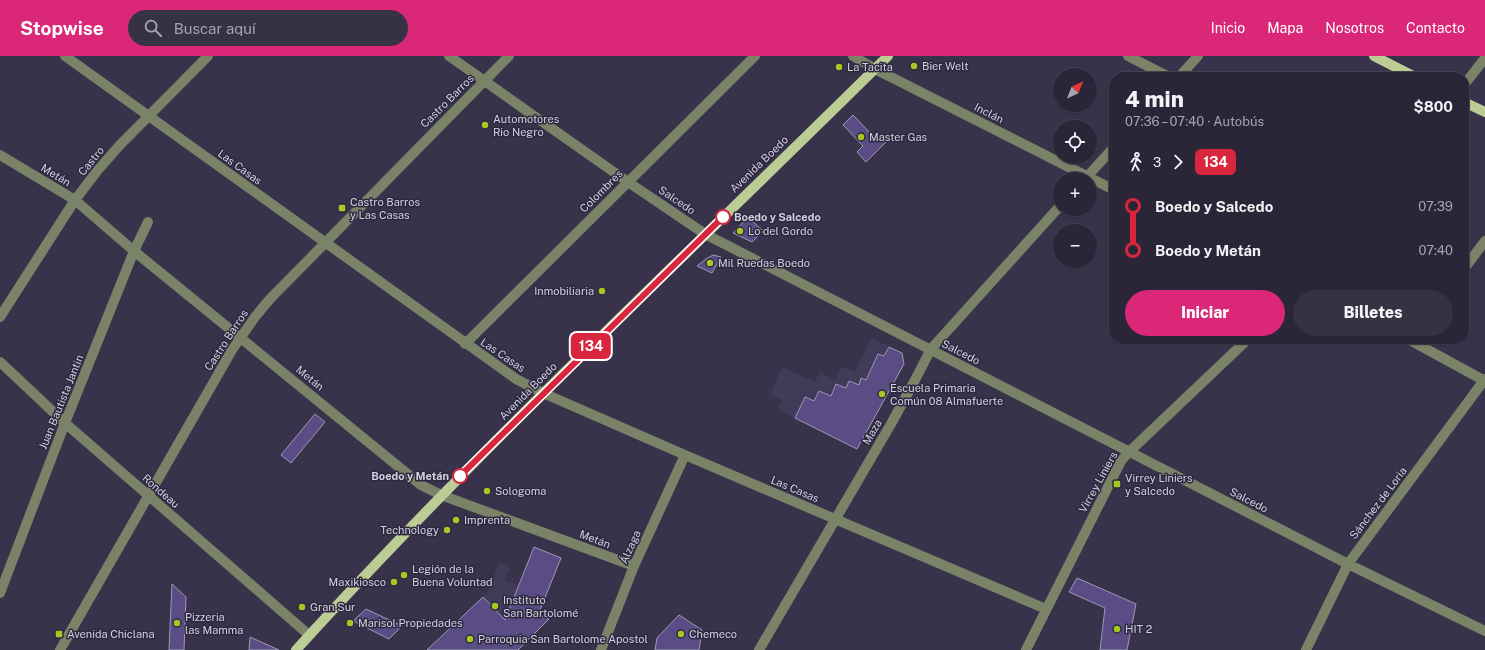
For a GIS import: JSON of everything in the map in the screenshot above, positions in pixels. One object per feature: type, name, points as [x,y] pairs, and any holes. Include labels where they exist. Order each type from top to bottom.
[{"type":"main road","name":"Avenida Boedo","points":[[296,650],[441,495],[543,393],[888,56]]},
{"type":"main road","points":[[1374,56],[1405,72]]},
{"type":"main road","points":[[1469,104],[1485,112]]},
{"type":"street","name":"Las Casas","points":[[65,56],[465,344],[516,379],[543,393],[685,455],[1046,609]]},
{"type":"street","name":"Castro","points":[[0,317],[75,200],[119,146],[208,56]]},
{"type":"street","name":"Salcedo","points":[[449,56],[628,182],[705,234],[1348,564],[1485,631]]},
{"type":"street","name":"Castro Barros","points":[[60,650],[240,337],[255,317],[269,300],[324,243],[509,56]]},
{"type":"street","name":"Colombres","points":[[465,344],[755,56]]},
{"type":"street","name":"Inclán","points":[[853,56],[875,69],[1074,172]]},
{"type":"street","points":[[1128,56],[1159,72]]},
{"type":"street","points":[[1184,72],[1198,56]]},
{"type":"street","points":[[1469,79],[1485,58]]},
{"type":"street","points":[[1091,172],[1109,153]]},
{"type":"street","name":"Metán","points":[[0,155],[75,200],[134,251],[421,484],[441,495],[634,566]]},
{"type":"street","name":"Inclán","points":[[1097,183],[1109,188]]},
{"type":"street","name":"Maza","points":[[759,650],[836,520],[931,349],[1053,214]]},
{"type":"street","name":"Juan Bautista Jantin","points":[[0,593],[65,423],[134,251],[148,222]]},
{"type":"street","points":[[1469,262],[1485,241]]},
{"type":"street","name":"Virrey Liniers","points":[[1026,650],[1121,461],[1243,344]]},
{"type":"street","points":[[1425,344],[1485,380]]},
{"type":"street","name":"Rondeau","points":[[0,362],[65,423],[309,635]]},
{"type":"street","name":"Sánchez de Loria","points":[[1306,650],[1348,564],[1485,380]]},
{"type":"street","name":"Álzaga","points":[[601,650],[634,566],[685,455]]},
{"type":"shaded area","points":[[872,338],[902,353],[904,364],[857,449],[778,410],[782,400],[770,395],[782,367],[815,382],[820,372],[835,380],[842,366],[855,372]]},
{"type":"shaded area","name":"Instituto San Bartolomé","points":[[499,563],[510,568],[505,580],[518,585],[511,604],[519,607],[497,628],[427,650],[487,594]]},
{"type":"building","points":[[853,115],[873,136],[877,133],[886,142],[866,162],[857,152],[863,146],[843,125]]},
{"type":"building","points":[[748,217],[763,231],[752,242],[733,233]]},
{"type":"building","name":"Mil Ruedas Boedo","points":[[713,255],[721,257],[712,273],[697,266],[706,259]]},
{"type":"building","points":[[889,347],[902,353],[904,364],[857,449],[795,418],[805,397],[814,401],[819,391],[831,396],[836,384],[846,388],[849,381],[859,385],[861,378],[866,380],[878,354],[884,356]]},
{"type":"building","points":[[315,414],[325,422],[291,463],[281,455]]},
{"type":"building","points":[[534,547],[561,558],[538,615],[549,619],[518,650],[427,650],[483,597],[505,620]]},
{"type":"building","name":"HIT 2","points":[[1077,578],[1136,604],[1127,650],[1100,650],[1105,608],[1069,592]]},
{"type":"building","name":"Pizzeria las Mamma","points":[[172,584],[186,597],[184,650],[169,650]]},
{"type":"building","points":[[366,609],[402,626],[389,639],[353,621]]},
{"type":"building","name":"Chemeco","points":[[679,615],[702,630],[699,650],[655,650],[657,638]]},
{"type":"building","points":[[250,637],[279,650],[249,650]]},
{"type":"bus line","name":"134","points":[[460,476],[723,217]]},
{"type":"place","name":"Bier Welt","points":[[914,66]]},
{"type":"place","name":"La Tacita","points":[[839,67]]},
{"type":"place","name":"Automotores Rio Negro","points":[[485,125]]},
{"type":"place","name":"Master Gas","points":[[861,137]]},
{"type":"place","name":"Castro Barros y Las Casas","points":[[342,208]]},
{"type":"place","name":"Boedo y Salcedo","points":[[723,217]]},
{"type":"place","name":"Lo del Gordo","points":[[740,231]]},
{"type":"place","name":"Mil Ruedas Boedo","points":[[710,263]]},
{"type":"place","name":"Inmobiliaria","points":[[602,291]]},
{"type":"place","name":"Escuela Primaria Común 08 Almafuerte","points":[[882,394]]},
{"type":"place","name":"Boedo y Metán","points":[[460,476]]},
{"type":"place","name":"Virrey Liniers y Salcedo","points":[[1117,484]]},
{"type":"place","name":"Sologoma","points":[[487,491]]},
{"type":"place","name":"Imprenta","points":[[456,520]]},
{"type":"place","name":"Technology","points":[[447,530]]},
{"type":"place","name":"Legión de la Buena Voluntad","points":[[404,575]]},
{"type":"place","name":"Maxikiosco","points":[[394,582]]},
{"type":"place","name":"Instituto San Bartolomé","points":[[495,606]]},
{"type":"place","name":"Gran Sur","points":[[302,607]]},
{"type":"place","name":"Pizzeria las Mamma","points":[[177,623]]},
{"type":"place","name":"Marisol Propiedades","points":[[350,623]]},
{"type":"place","name":"HIT 2","points":[[1117,629]]},
{"type":"place","name":"Avenida Chiclana","points":[[59,634]]},
{"type":"place","name":"Chemeco","points":[[681,634]]},
{"type":"place","name":"Parroquia San Bartolome Apostol","points":[[470,639]]}]
